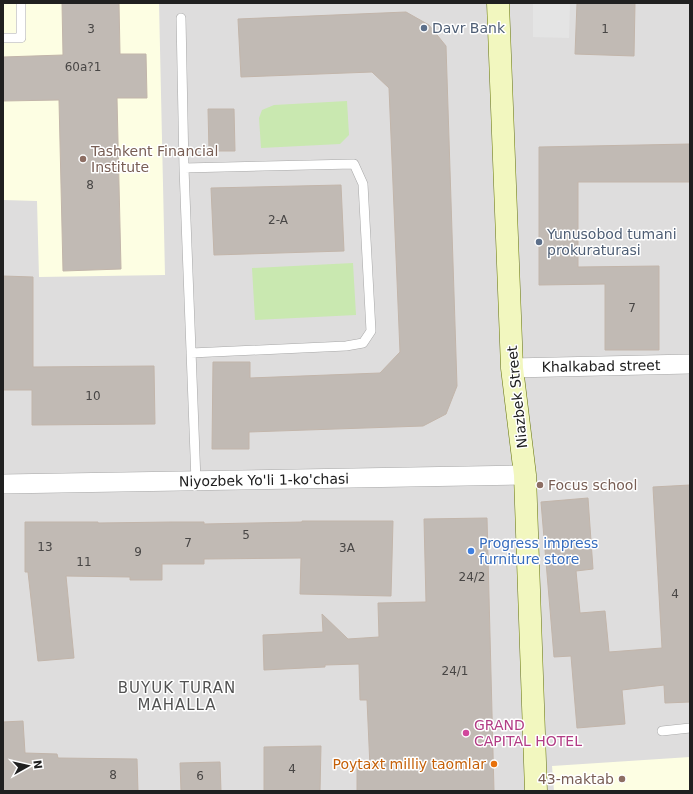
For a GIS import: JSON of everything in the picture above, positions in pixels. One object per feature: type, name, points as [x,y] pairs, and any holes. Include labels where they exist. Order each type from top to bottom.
[{"type":"street","name":"Niazbek Street","points":[[498,3],[512,368],[525,475],[536,791]]},
{"type":"street","name":"Khalkabad street","points":[[512,368],[690,364]]},
{"type":"street","name":"Niyozbek Yo'li 1-ko'chasi","points":[[3,484],[525,475]]},
{"type":"lane","points":[[3,38],[21,38],[21,3]]},
{"type":"lane","points":[[180,18],[196,481]]},
{"type":"lane","points":[[184,168],[354,164],[363,184],[371,331],[363,343],[346,346],[191,353]]},
{"type":"lane","points":[[662,731],[690,728]]},
{"type":"shaded area","name":"BUYUK TURAN MAHALLA","points":[[3,3],[690,3],[690,791],[3,791]]},
{"type":"shaded area","name":"Tashkent Financial Institute","points":[[3,3],[159,3],[165,275],[39,277],[37,201],[3,200]]},
{"type":"shaded area","points":[[533,3],[570,3],[569,38],[533,37]]},
{"type":"shaded area","name":"43-maktab","points":[[690,757],[690,791],[554,791],[552,766]]},
{"type":"green space","points":[[347,101],[349,135],[340,144],[261,148],[259,118],[262,110],[274,105]]},
{"type":"green space","points":[[353,263],[356,315],[255,320],[252,268]]},
{"type":"building","points":[[62,3],[119,3],[120,54],[146,54],[147,98],[117,98],[121,269],[63,271],[59,100],[3,101],[3,57],[63,55]]},
{"type":"building","points":[[577,3],[635,3],[634,56],[575,54]]},
{"type":"building","points":[[406,12],[429,25],[446,46],[457,386],[446,414],[423,426],[249,432],[249,449],[212,449],[213,362],[250,362],[250,378],[380,373],[400,352],[389,88],[372,72],[241,77],[238,19]]},
{"type":"building","points":[[208,109],[234,109],[235,151],[209,151]]},
{"type":"building","points":[[690,144],[690,182],[578,182],[578,267],[659,266],[659,350],[605,350],[605,284],[539,285],[539,147]]},
{"type":"building","points":[[341,185],[344,251],[214,255],[211,188]]},
{"type":"building","points":[[3,276],[33,277],[33,367],[154,366],[155,424],[32,425],[32,390],[3,390]]},
{"type":"building","points":[[690,485],[690,702],[665,703],[664,685],[622,690],[625,724],[577,728],[571,656],[554,657],[541,502],[588,498],[593,569],[576,571],[580,613],[605,611],[609,652],[662,648],[653,487]]},
{"type":"building","points":[[487,518],[494,791],[357,791],[357,767],[370,767],[367,700],[360,700],[359,664],[264,670],[263,635],[323,632],[322,614],[348,639],[379,637],[378,603],[426,602],[424,519]]},
{"type":"building","points":[[302,521],[393,521],[391,596],[300,594],[301,558],[204,559],[204,564],[162,564],[162,580],[130,580],[130,577],[66,576],[74,658],[38,661],[28,572],[25,572],[25,522],[204,522],[204,524]]},
{"type":"building","points":[[23,721],[25,753],[57,754],[58,758],[137,759],[138,791],[3,791],[3,722]]},
{"type":"building","points":[[321,746],[320,791],[264,791],[264,747]]},
{"type":"building","points":[[220,762],[221,791],[181,791],[180,763]]},
{"type":"place","name":"Davr Bank","points":[[424,28]]},
{"type":"place","name":"Tashkent Financial Institute","points":[[83,159]]},
{"type":"place","name":"Yunusobod tumani prokuraturasi","points":[[539,242]]},
{"type":"place","name":"Focus school","points":[[540,485]]},
{"type":"place","name":"Progress impress furniture store","points":[[471,551]]},
{"type":"place","name":"GRAND CAPITAL HOTEL","points":[[466,733]]},
{"type":"place","name":"Poytaxt milliy taomlar","points":[[494,764]]},
{"type":"place","name":"43-maktab","points":[[622,779]]},
{"type":"district","name":"BUYUK TURAN MAHALLA","points":[[177,696]]}]
